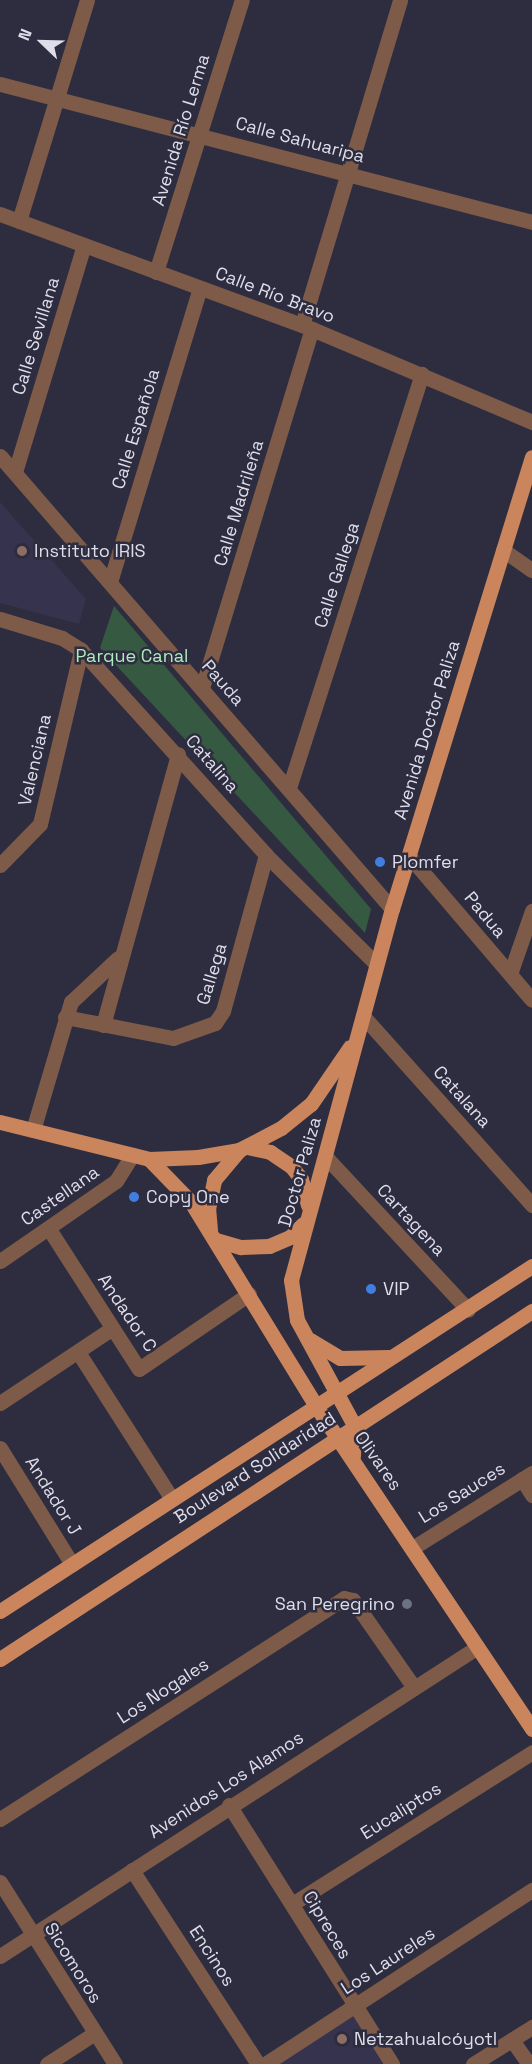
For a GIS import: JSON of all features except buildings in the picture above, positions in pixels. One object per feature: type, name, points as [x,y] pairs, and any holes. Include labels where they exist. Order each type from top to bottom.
[{"type":"main road","name":"Avenida Doctor Paliza","points":[[363,1016],[392,909],[532,457]]},
{"type":"main road","name":"Doctor Paliza","points":[[354,1425],[297,1320],[290,1289],[307,1215],[363,1016]]},
{"type":"main road","name":"Olivares","points":[[0,1122],[149,1159],[198,1157],[243,1148],[281,1128],[311,1104],[359,1032]]},
{"type":"main road","points":[[243,1148],[270,1152],[291,1166],[301,1179],[307,1215],[290,1237],[269,1246],[242,1247],[213,1236],[208,1209],[214,1180],[243,1148]]},
{"type":"main road","name":"Olivares","points":[[149,1159],[179,1187],[213,1236],[316,1406],[353,1456],[414,1547],[476,1648],[532,1729]]},
{"type":"main road","name":"Boulevard Solidaridad","points":[[0,1611],[391,1357],[468,1310],[532,1266]]},
{"type":"main road","name":"Boulevard Solidaridad","points":[[0,1659],[354,1425],[532,1311]]},
{"type":"main road","points":[[307,1338],[340,1358],[391,1357]]},
{"type":"main road","points":[[353,1456],[354,1425]]},
{"type":"street","points":[[19,221],[87,0]]},
{"type":"street","name":"Avenida Río Lerma","points":[[156,272],[202,134],[242,0]]},
{"type":"street","name":"Calle Madrileña","points":[[202,688],[307,327],[348,173],[400,0]]},
{"type":"street","name":"Calle Sahuaripa","points":[[0,84],[57,96],[532,222]]},
{"type":"street","name":"Calle Río Bravo","points":[[0,214],[307,327],[532,422]]},
{"type":"street","name":"Calle Sevillana","points":[[15,472],[84,245]]},
{"type":"street","name":"Calle Española","points":[[110,582],[200,288]]},
{"type":"street","name":"Calle Gallega","points":[[289,788],[422,374]]},
{"type":"street","name":"Pauda","points":[[0,456],[392,909]]},
{"type":"street","points":[[503,550],[532,570]]},
{"type":"street","name":"Catalina","points":[[0,618],[62,638],[81,650],[178,754],[266,855],[376,964]]},
{"type":"street","name":"Valenciana","points":[[0,865],[40,824],[81,650]]},
{"type":"street","points":[[103,1025],[178,754]]},
{"type":"street","name":"Gallega","points":[[65,1017],[181,1038],[215,1023],[223,1011],[266,855]]},
{"type":"street","name":"Padua","points":[[409,856],[532,999]]},
{"type":"street","points":[[510,974],[532,911]]},
{"type":"street","points":[[33,1130],[65,1017],[75,996],[121,955]]},
{"type":"street","name":"Catalana","points":[[363,1016],[532,1205]]},
{"type":"street","name":"Castellana","points":[[0,1261],[116,1181],[132,1155]]},
{"type":"street","name":"Cartagena","points":[[325,1156],[468,1310]]},
{"type":"street","name":"Andador C","points":[[49,1228],[111,1329],[139,1369],[249,1294]]},
{"type":"street","points":[[0,1402],[111,1329]]},
{"type":"street","points":[[78,1352],[172,1499]]},
{"type":"street","name":"Andador J","points":[[0,1448],[72,1564]]},
{"type":"street","points":[[527,1476],[532,1495]]},
{"type":"street","name":"Los Sauces","points":[[414,1547],[527,1476]]},
{"type":"street","name":"Los Nogales","points":[[0,1819],[348,1597],[413,1686]]},
{"type":"street","name":"Avenidos Los Alamos","points":[[0,1956],[229,1805],[476,1648]]},
{"type":"street","name":"Eucaliptos","points":[[292,1904],[532,1752]]},
{"type":"street","name":"Cipreces","points":[[229,1805],[354,2007],[392,2064]]},
{"type":"street","name":"Encinos","points":[[132,1870],[258,2064]]},
{"type":"street","name":"Sicomoros","points":[[0,1882],[115,2064]]},
{"type":"street","name":"Los Laureles","points":[[265,2064],[532,1890]]},
{"type":"street","points":[[474,2064],[532,2027]]},
{"type":"street","points":[[47,2064],[95,2033]]},
{"type":"street","points":[[512,2040],[529,2064]]},
{"type":"shaded area","name":"Instituto IRIS","points":[[0,502],[86,599],[79,624],[0,603]]},
{"type":"shaded area","name":"Netzahualcóyotl","points":[[353,2014],[384,2064],[276,2064]]},
{"type":"green space","name":"Parque Canal","points":[[114,606],[371,909],[365,933],[100,648]]},
{"type":"place","name":"Instituto IRIS","points":[[22,551]]},
{"type":"place","name":"Plomfer","points":[[380,862]]},
{"type":"place","name":"Copy One","points":[[134,1197]]},
{"type":"place","name":"VIP","points":[[371,1289]]},
{"type":"place","name":"San Peregrino","points":[[407,1604]]},
{"type":"place","name":"Netzahualcóyotl","points":[[342,2039]]}]
